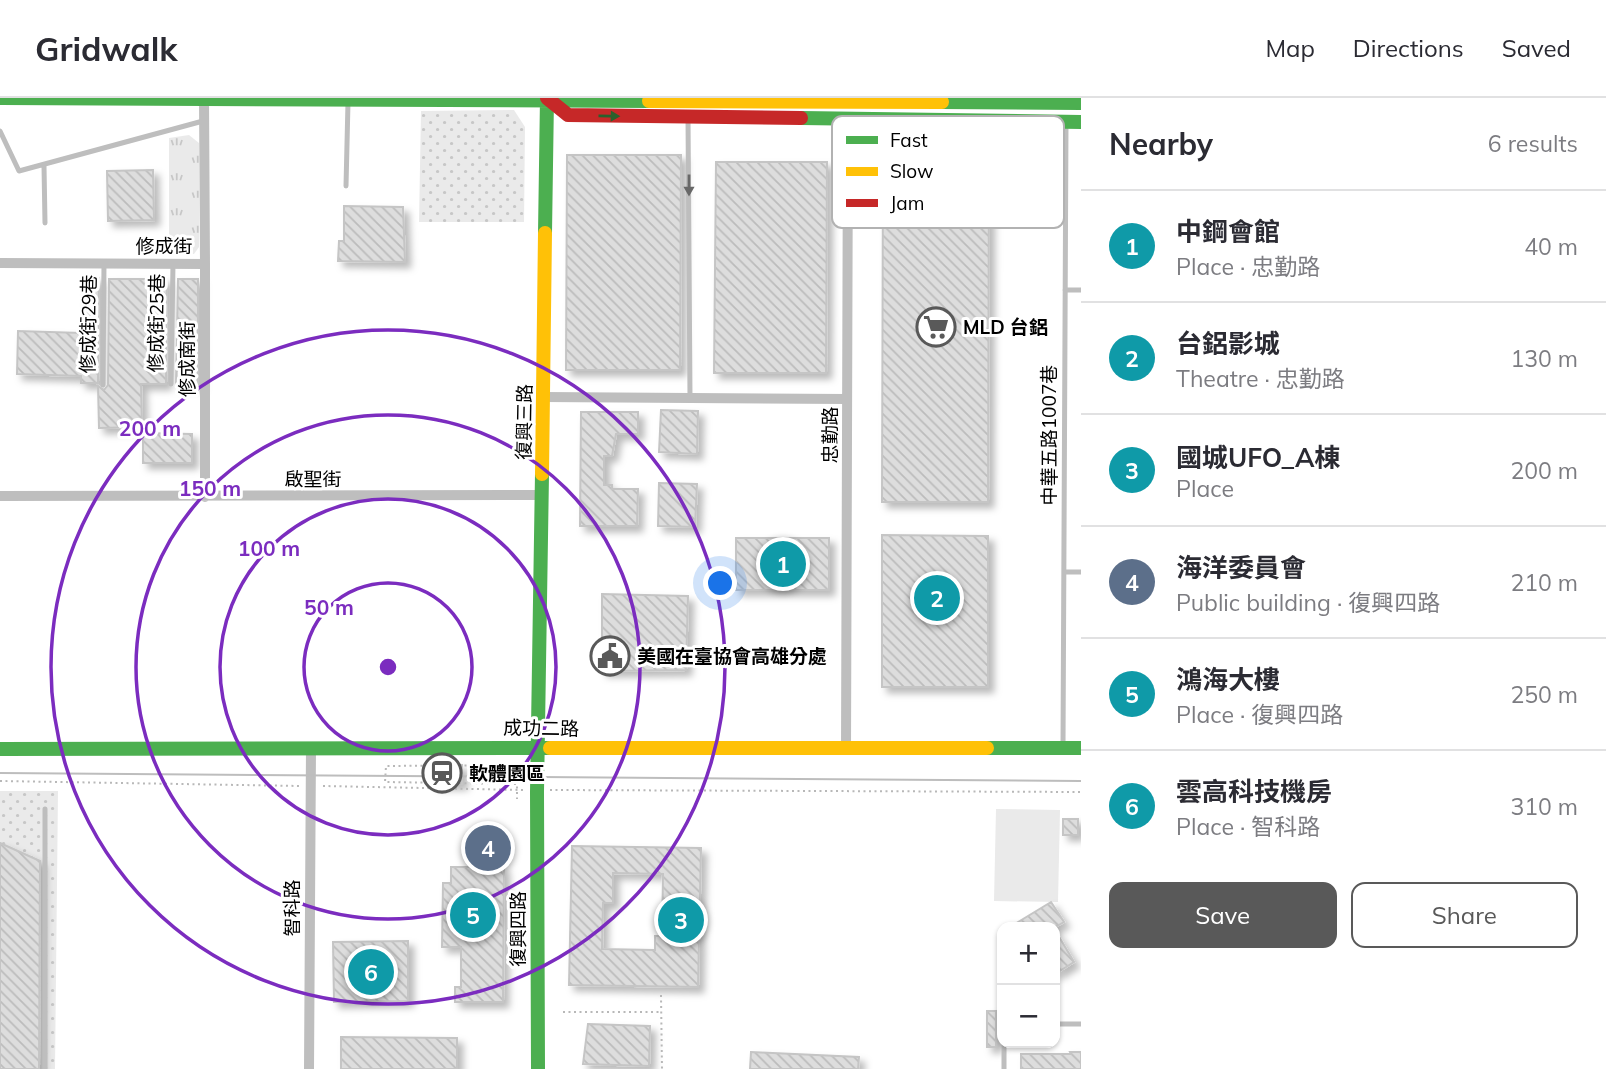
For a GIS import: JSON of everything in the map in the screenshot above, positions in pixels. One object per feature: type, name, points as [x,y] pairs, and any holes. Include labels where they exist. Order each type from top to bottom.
[{"type":"street","points":[[0,98],[807,99],[1081,103]]},
{"type":"street","points":[[547,98],[568,115],[832,120]]},
{"type":"street","name":"復興三路","points":[[539,747],[547,98]]},
{"type":"street","name":"修成街","points":[[0,263],[205,264],[204,99]]},
{"type":"street","name":"忠勤路","points":[[846,750],[848,228]]},
{"type":"street","name":"修成南街","points":[[205,264],[205,497]]},
{"type":"street","points":[[543,397],[847,399]]},
{"type":"street","name":"啟聖街","points":[[0,496],[542,495]]},
{"type":"street","name":"智科路","points":[[309,1069],[311,747]]},
{"type":"street","name":"復興四路","points":[[538,1069],[539,747]]},
{"type":"street","name":"成功二路","points":[[0,749],[1081,748]]},
{"type":"lane","points":[[346,186],[349,99]]},
{"type":"lane","points":[[807,99],[807,119]]},
{"type":"lane","points":[[688,117],[690,398]]},
{"type":"lane","points":[[0,131],[19,171],[203,121]]},
{"type":"lane","name":"中華五路1007巷","points":[[1063,748],[1065,290],[1074,122]]},
{"type":"lane","points":[[44,166],[45,223]]},
{"type":"lane","name":"修成街29巷","points":[[103,385],[104,263]]},
{"type":"lane","name":"修成街25巷","points":[[171,384],[173,263]]},
{"type":"lane","points":[[1065,290],[1081,290]]},
{"type":"lane","points":[[1064,572],[1081,572]]},
{"type":"lane","points":[[45,809],[45,1069]]},
{"type":"lane","points":[[1060,1024],[1081,1024]]},
{"type":"lane","points":[[1004,1048],[1004,1069]]},
{"type":"path","points":[[501,765],[501,784]]},
{"type":"path","points":[[516,765],[386,766],[385,782],[517,784],[517,799]]},
{"type":"path","points":[[0,781],[290,786]]},
{"type":"path","points":[[336,787],[517,790]]},
{"type":"path","points":[[564,791],[1081,792]]},
{"type":"path","points":[[661,995],[662,1069]]},
{"type":"path","points":[[562,1012],[662,1012]]},
{"type":"green space","points":[[514,110],[525,127],[524,222],[419,222],[421,111]]},
{"type":"green space","points":[[189,135],[199,143],[199,247],[194,254],[169,254],[169,138]]},
{"type":"green space","points":[[0,791],[58,791],[55,1069],[0,1069]]},
{"type":"green space","points":[[996,809],[1060,810],[1058,902],[994,901]]},
{"type":"building","points":[[567,155],[681,155],[680,370],[566,370]]},
{"type":"building","points":[[716,162],[827,162],[826,373],[714,373]]},
{"type":"building","points":[[153,170],[154,220],[108,221],[107,171]]},
{"type":"building","points":[[344,206],[403,207],[405,262],[338,261],[339,241],[344,241]]},
{"type":"building","name":"MLD 台鋁","points":[[883,228],[989,228],[988,502],[882,502]]},
{"type":"building","points":[[83,278],[99,278],[98,383],[81,383],[81,376],[17,374],[18,331],[82,333]]},
{"type":"building","points":[[109,279],[167,279],[166,384],[141,384],[142,427],[99,428],[98,386],[104,390],[108,385]]},
{"type":"building","points":[[178,279],[198,279],[198,385],[176,384]]},
{"type":"building","points":[[661,410],[698,411],[697,454],[659,452]]},
{"type":"building","points":[[581,412],[638,412],[638,434],[616,434],[612,456],[604,456],[604,485],[612,485],[612,489],[638,489],[637,526],[580,526]]},
{"type":"building","points":[[143,433],[192,434],[192,463],[143,463]]},
{"type":"building","points":[[659,483],[697,484],[695,527],[658,526]]},
{"type":"building","points":[[882,535],[988,536],[988,687],[882,687]]},
{"type":"building","points":[[736,538],[829,538],[829,590],[736,590]]},
{"type":"building","points":[[602,594],[688,596],[686,670],[602,671]]},
{"type":"building","points":[[434,765],[462,765],[462,784],[434,784]]},
{"type":"building","points":[[1063,819],[1078,819],[1078,835],[1063,835]]},
{"type":"building","points":[[0,843],[40,861],[39,1069],[0,1069]]},
{"type":"building","points":[[572,846],[701,848],[698,987],[569,985]],"holes":[[[613,873],[663,874],[662,936],[655,936],[655,950],[602,949],[603,903],[613,903]]]},
{"type":"building","points":[[451,867],[504,867],[503,1002],[455,1002],[455,987],[461,987],[461,947],[442,947],[443,883],[451,883]]},
{"type":"building","points":[[1051,902],[1064,922],[1060,924],[1060,922],[1018,922]]},
{"type":"building","points":[[1060,938],[1074,962],[1060,971]]},
{"type":"building","points":[[408,941],[408,1001],[334,1002],[333,942]]},
{"type":"building","points":[[987,1011],[996,1011],[996,1047],[987,1047]]},
{"type":"building","points":[[588,1024],[650,1026],[649,1066],[583,1064]]},
{"type":"building","points":[[341,1037],[457,1038],[457,1069],[341,1069]]},
{"type":"building","points":[[751,1052],[859,1057],[858,1069],[750,1069]]},
{"type":"building","points":[[1070,1052],[1081,1052],[1081,1069],[1021,1069],[1021,1054],[1071,1054]]},
{"type":"tram line","points":[[0,773],[1081,781]]},
{"type":"traffic: fast","points":[[0,98],[649,101]]},
{"type":"traffic: fast","points":[[545,233],[547,98]]},
{"type":"traffic: fast","points":[[942,102],[1081,103]]},
{"type":"traffic: fast","points":[[801,118],[832,118]]},
{"type":"traffic: fast","points":[[1064,122],[1081,122]]},
{"type":"traffic: fast","points":[[538,1069],[537,792],[542,474]]},
{"type":"traffic: fast","points":[[0,749],[550,748]]},
{"type":"traffic: fast","points":[[987,748],[1081,748]]},
{"type":"traffic: slow","points":[[649,101],[942,102]]},
{"type":"traffic: slow","points":[[542,474],[545,233]]},
{"type":"traffic: slow","points":[[550,748],[987,748]]},
{"type":"traffic: jam","points":[[547,98],[568,115],[801,118]]},
{"type":"place","name":"MLD 台鋁","points":[[936,327]]},
{"type":"place","name":"中鋼會館","points":[[783,564]]},
{"type":"place","name":"台鋁影城","points":[[937,598]]},
{"type":"place","name":"美國在臺協會高雄分處","points":[[610,656]]},
{"type":"place","name":"軟體園區","points":[[442,773]]},
{"type":"place","name":"海洋委員會","points":[[488,848]]},
{"type":"place","name":"鴻海大樓","points":[[473,915]]},
{"type":"place","name":"國城UFO_A棟","points":[[681,920]]},
{"type":"place","name":"雲高科技機房","points":[[371,972]]}]
